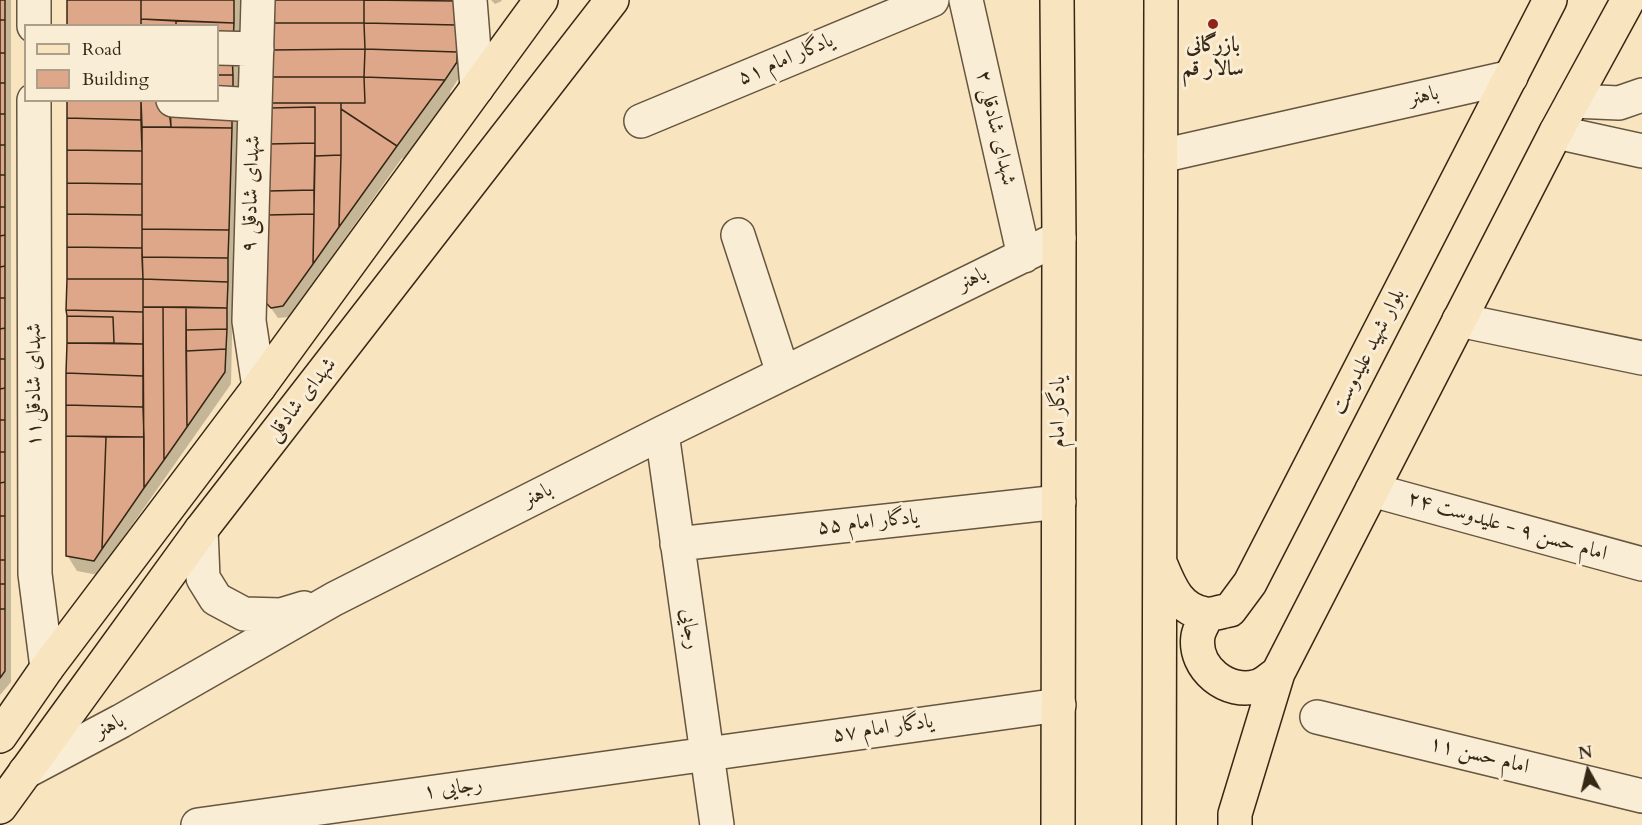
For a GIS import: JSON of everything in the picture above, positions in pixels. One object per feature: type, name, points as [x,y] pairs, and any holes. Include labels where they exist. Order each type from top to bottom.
[{"type":"main road","name":"شهدای شادقلی","points":[[0,736],[47,668],[259,387],[541,0]]},
{"type":"main road","name":"شهدای شادقلی","points":[[0,807],[201,530],[612,0]]},
{"type":"main road","name":"یادگار امام","points":[[1057,0],[1058,825]]},
{"type":"main road","points":[[1159,825],[1161,0]]},
{"type":"main road","name":"بلوار شهید علیدوست","points":[[1207,614],[1230,610],[1250,583],[1550,0]]},
{"type":"main road","points":[[1235,825],[1235,814],[1278,673],[1556,132],[1628,0]]},
{"type":"main road","points":[[420,168],[459,197]]},
{"type":"main road","points":[[1158,559],[1171,589],[1183,605],[1207,614],[1198,636],[1201,659],[1214,678],[1235,688],[1259,686],[1278,673]]},
{"type":"street","points":[[33,0],[34,24]]},
{"type":"street","name":"شهدای شادقلی ۹","points":[[258,0],[249,321],[259,387]]},
{"type":"street","points":[[470,0],[477,88]]},
{"type":"street","name":"یادگار امام ۵۱","points":[[641,121],[932,0]]},
{"type":"street","name":"شهدای شادقلی ۲","points":[[966,0],[1024,256]]},
{"type":"street","points":[[219,48],[257,50]]},
{"type":"street","name":"باهنر","points":[[1161,156],[1511,77]]},
{"type":"street","points":[[1573,100],[1619,103],[1642,96]]},
{"type":"street","name":"شهدای شادقلی۱۱","points":[[34,102],[35,574],[47,668]]},
{"type":"street","points":[[206,102],[255,105]]},
{"type":"street","points":[[1556,132],[1642,151]]},
{"type":"street","points":[[738,235],[783,373]]},
{"type":"street","name":"باهنر","points":[[25,772],[121,721],[334,599],[662,433],[1059,238]]},
{"type":"street","points":[[1459,320],[1642,358]]},
{"type":"street","name":"رجایی","points":[[662,433],[717,825]]},
{"type":"street","name":"امام حسن ۹ - علیدوست ۲۴","points":[[1372,490],[1642,564]]},
{"type":"street","name":"یادگار امام ۵۵","points":[[677,544],[1059,502]]},
{"type":"street","points":[[201,530],[203,578],[216,599],[244,614],[281,615],[334,599]]},
{"type":"street","name":"یادگار امام ۵۷","points":[[707,754],[1059,705]]},
{"type":"street","name":"امام حسن ۱۱","points":[[1317,717],[1642,796]]},
{"type":"street","name":"رجایی ۱","points":[[198,825],[707,754]]},
{"type":"building","points":[[0,0],[5,0],[5,20],[0,20]]},
{"type":"building","points":[[67,0],[141,0],[141,24],[67,24]]},
{"type":"building","points":[[141,0],[234,0],[234,23],[141,19]]},
{"type":"building","points":[[272,0],[364,0],[364,23],[271,23]]},
{"type":"building","points":[[364,0],[457,1],[457,25],[364,23]]},
{"type":"building","points":[[141,19],[176,21],[176,24],[141,24]]},
{"type":"building","points":[[0,20],[5,20],[5,53],[0,53]]},
{"type":"building","points":[[176,21],[234,23],[233,43],[219,43],[219,24],[176,24]]},
{"type":"building","points":[[271,23],[364,23],[365,49],[271,50]]},
{"type":"building","points":[[364,23],[457,25],[457,52],[365,49]]},
{"type":"building","points":[[365,49],[457,52],[457,62],[445,80],[364,77]]},
{"type":"building","points":[[365,49],[364,77],[270,77],[271,50]]},
{"type":"building","points":[[0,53],[5,53],[5,83],[0,83]]},
{"type":"building","points":[[219,53],[232,53],[233,75],[219,75]]},
{"type":"building","points":[[219,75],[233,75],[233,98],[219,98]]},
{"type":"building","points":[[270,77],[364,77],[365,103],[270,103]]},
{"type":"building","points":[[364,77],[445,80],[397,146],[341,109],[341,103],[365,103]]},
{"type":"building","points":[[0,83],[5,83],[5,114],[0,114]]},
{"type":"building","points":[[67,102],[141,102],[141,120],[67,118]]},
{"type":"building","points":[[141,102],[168,102],[171,127],[142,127]]},
{"type":"building","points":[[270,103],[341,103],[341,155],[315,156],[315,107],[270,108]]},
{"type":"building","points":[[170,105],[232,109],[232,128],[171,127]]},
{"type":"building","points":[[315,107],[315,143],[269,144],[270,108]]},
{"type":"building","points":[[341,109],[397,146],[339,227],[341,155]]},
{"type":"building","points":[[0,114],[5,114],[5,145],[0,145]]},
{"type":"building","points":[[67,118],[141,120],[142,151],[67,150]]},
{"type":"building","points":[[142,127],[232,128],[229,230],[142,229]]},
{"type":"building","points":[[315,143],[314,190],[268,191],[269,144]]},
{"type":"building","points":[[0,145],[5,145],[5,175],[0,175]]},
{"type":"building","points":[[67,150],[142,151],[142,184],[67,183]]},
{"type":"building","points":[[341,155],[339,227],[313,264],[315,156]]},
{"type":"building","points":[[0,175],[5,175],[5,207],[0,207]]},
{"type":"building","points":[[67,183],[142,184],[142,215],[67,214]]},
{"type":"building","points":[[314,190],[314,214],[267,215],[268,191]]},
{"type":"building","points":[[0,207],[5,207],[5,235],[0,236]]},
{"type":"building","points":[[67,214],[142,215],[142,248],[67,247]]},
{"type":"building","points":[[314,214],[313,264],[283,306],[271,308],[265,302],[267,215]]},
{"type":"building","points":[[142,229],[229,230],[228,258],[142,257]]},
{"type":"building","points":[[5,235],[5,266],[0,267],[0,236]]},
{"type":"building","points":[[67,247],[142,248],[143,279],[67,279]]},
{"type":"building","points":[[142,257],[228,258],[228,282],[143,279]]},
{"type":"building","points":[[5,266],[5,298],[0,298],[0,267]]},
{"type":"building","points":[[67,279],[143,279],[143,312],[66,310]]},
{"type":"building","points":[[143,279],[228,282],[227,308],[143,307]]},
{"type":"building","points":[[0,298],[5,298],[5,328],[0,329]]},
{"type":"building","points":[[143,307],[163,307],[164,460],[144,488]]},
{"type":"building","points":[[163,307],[186,307],[187,427],[164,460]]},
{"type":"building","points":[[186,307],[227,308],[227,329],[186,330]]},
{"type":"building","points":[[66,310],[143,312],[143,344],[114,343],[113,317],[67,316]]},
{"type":"building","points":[[67,316],[113,317],[114,343],[67,343]]},
{"type":"building","points":[[5,328],[5,359],[0,359],[0,329]]},
{"type":"building","points":[[227,329],[226,349],[186,351],[186,330]]},
{"type":"building","points":[[67,343],[143,344],[143,376],[66,373]]},
{"type":"building","points":[[226,349],[225,372],[187,427],[186,351]]},
{"type":"building","points":[[0,359],[5,359],[5,388],[0,389]]},
{"type":"building","points":[[66,373],[143,376],[143,407],[66,405]]},
{"type":"building","points":[[5,388],[5,420],[0,420],[0,389]]},
{"type":"building","points":[[66,405],[143,407],[144,437],[66,436]]},
{"type":"building","points":[[0,420],[5,420],[5,452],[0,452]]},
{"type":"building","points":[[66,436],[106,437],[102,549],[94,561],[66,556]]},
{"type":"building","points":[[106,437],[144,437],[144,488],[102,549]]},
{"type":"building","points":[[0,452],[5,452],[5,482],[0,483]]},
{"type":"building","points":[[5,482],[5,516],[0,516],[0,483]]},
{"type":"building","points":[[0,516],[5,516],[5,560],[0,560]]},
{"type":"building","points":[[0,560],[5,560],[5,584],[0,584]]},
{"type":"building","points":[[0,584],[5,584],[5,609],[0,609]]},
{"type":"building","points":[[0,609],[5,609],[5,671],[0,678]]},
{"type":"place","name":"بازرگانی سالار قم","points":[[1213,24]]}]
